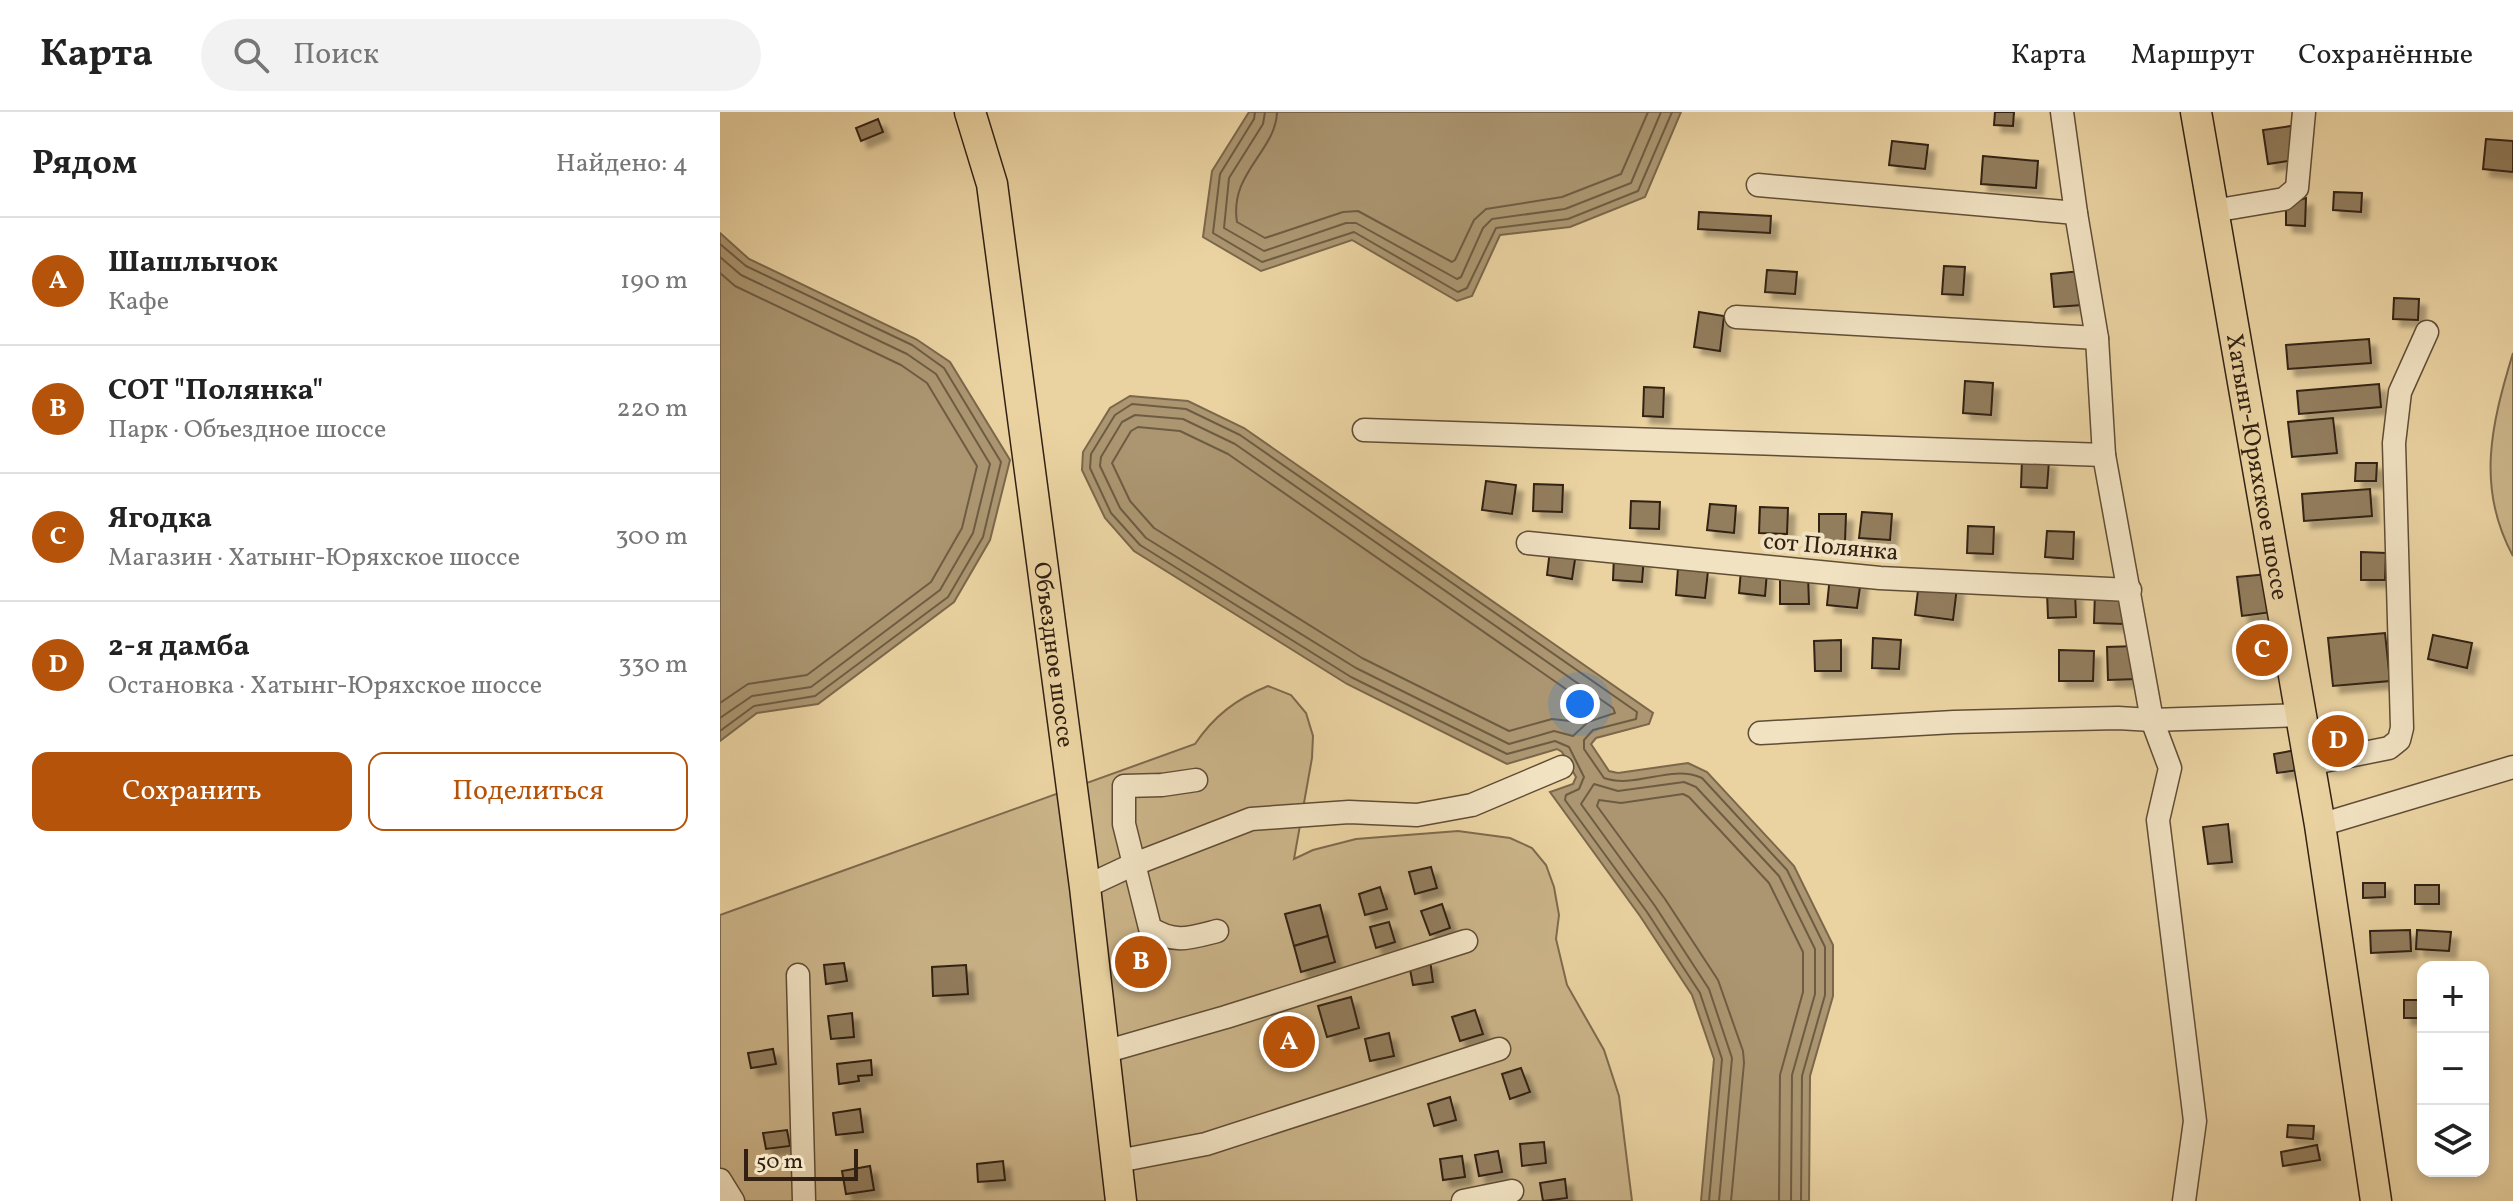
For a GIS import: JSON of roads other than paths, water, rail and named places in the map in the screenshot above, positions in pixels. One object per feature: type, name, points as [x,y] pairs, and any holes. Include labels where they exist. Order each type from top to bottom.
[{"type":"main road","name":"Объездное шоссе","points":[[970,112],[992,184],[1085,887],[1121,1201]]},
{"type":"main road","name":"Хатынг-Юряхское шоссе","points":[[2196,112],[2320,825],[2376,1201]]},
{"type":"street","points":[[2062,112],[2097,338],[2104,455],[2152,720],[2170,768],[2158,820],[2195,1121],[2184,1201]]},
{"type":"street","points":[[2213,211],[2284,199],[2297,188],[2304,112]]},
{"type":"street","points":[[1758,185],[2076,213]]},
{"type":"street","points":[[1736,317],[2097,338]]},
{"type":"street","points":[[2309,764],[2389,748],[2399,740],[2402,728],[2394,443],[2400,392],[2427,332]]},
{"type":"street","points":[[1364,430],[2104,455]]},
{"type":"street","name":"сот Полянка","points":[[1528,543],[1880,578],[2130,590]]},
{"type":"street","points":[[1760,733],[1954,722],[2300,715]]},
{"type":"street","points":[[1085,887],[1132,865],[1251,819],[1349,812],[1417,815],[1472,805],[1562,767]]},
{"type":"street","points":[[2320,825],[2513,767]]},
{"type":"street","points":[[1196,780],[1124,786],[1124,824],[1150,928],[1166,938],[1217,931]]},
{"type":"street","points":[[1104,1052],[1466,941]]},
{"type":"street","points":[[798,975],[804,1201]]},
{"type":"street","points":[[1118,1161],[1206,1144],[1499,1049]]},
{"type":"street","points":[[720,1180],[733,1201]]},
{"type":"street","points":[[1463,1201],[1512,1191]]},
{"type":"water","points":[[1249,112],[1681,112],[1645,197],[1570,227],[1500,235],[1472,296],[1457,301],[1352,240],[1261,271],[1203,237],[1212,171]]},
{"type":"water","points":[[720,233],[749,259],[916,339],[950,362],[1010,460],[990,540],[954,602],[818,704],[757,713],[720,741]]},
{"type":"water","points":[[1130,396],[1188,401],[1244,428],[1653,713],[1649,724],[1596,738],[1591,744],[1609,771],[1618,773],[1688,763],[1707,772],[1794,866],[1833,945],[1833,996],[1810,1076],[1809,1201],[1701,1201],[1714,1059],[1692,995],[1640,916],[1550,792],[1573,784],[1576,777],[1562,752],[1557,749],[1507,764],[1347,684],[1134,551],[1105,518],[1082,470],[1083,452],[1110,408]]},
{"type":"place","name":"Ягодка","points":[[2262,650]]},
{"type":"place","name":"2-я дамба","points":[[2338,741]]},
{"type":"place","name":"СОТ \"Полянка\"","points":[[1141,962]]},
{"type":"place","name":"Шашлычок","points":[[1289,1042]]}]
